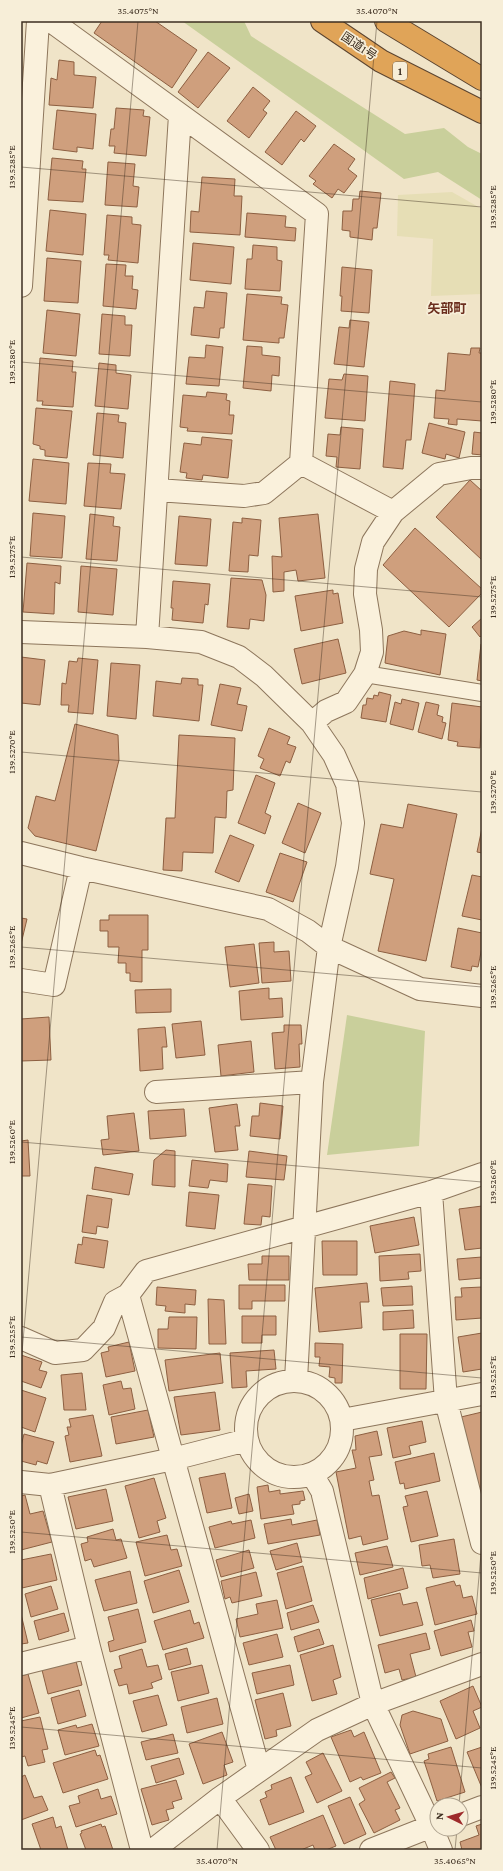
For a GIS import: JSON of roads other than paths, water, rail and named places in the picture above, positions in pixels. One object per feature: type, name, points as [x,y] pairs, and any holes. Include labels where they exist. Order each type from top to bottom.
[{"type":"highway","name":"国道1号","points":[[322,21],[381,61],[482,112]]},
{"type":"highway","points":[[386,21],[482,79]]},
{"type":"street","points":[[21,286],[38,21]]},
{"type":"street","points":[[51,21],[317,214],[301,463],[264,493],[244,496],[156,490]]},
{"type":"street","points":[[148,637],[180,114]]},
{"type":"street","points":[[301,463],[393,512]]},
{"type":"street","points":[[312,723],[326,711],[346,702],[365,674],[372,652],[371,630],[365,594],[366,569],[373,542],[393,512],[439,474],[471,468],[482,468]]},
{"type":"street","points":[[21,632],[148,637],[201,642],[239,657],[264,676],[312,723],[334,755],[347,784],[353,824],[347,867],[329,947],[312,1082],[296,1380]]},
{"type":"street","points":[[21,853],[268,909],[308,931],[329,947],[420,988],[482,996]]},
{"type":"street","points":[[21,980],[54,985],[82,868]]},
{"type":"street","points":[[156,1092],[312,1082]]},
{"type":"street","points":[[21,1338],[55,1353],[83,1350],[104,1328],[115,1302],[128,1295],[146,1271],[431,1192],[482,1174]]},
{"type":"street","points":[[431,1192],[446,1401],[482,1543]]},
{"type":"street","points":[[128,1295],[258,1770]]},
{"type":"street","points":[[296,1380],[312,1384],[326,1392],[336,1405],[342,1420],[342,1437],[337,1453],[326,1466],[312,1474],[296,1478],[279,1475],[264,1468],[253,1456],[247,1440],[246,1425],[249,1411],[257,1398],[268,1388],[282,1382],[296,1380]]},
{"type":"street","points":[[342,1420],[482,1394]]},
{"type":"street","points":[[21,1482],[50,1485],[173,1459],[247,1440]]},
{"type":"street","points":[[312,1474],[322,1491],[373,1704],[429,1815]]},
{"type":"street","points":[[50,1485],[89,1647],[142,1850]]},
{"type":"street","points":[[21,1664],[89,1647]]},
{"type":"street","points":[[153,1850],[258,1770],[317,1730],[373,1704],[482,1664]]},
{"type":"street","points":[[220,1798],[258,1850]]},
{"type":"street","points":[[469,1812],[482,1807]]},
{"type":"street","points":[[371,1850],[429,1827]]},
{"type":"street","points":[[437,1837],[441,1850]]},
{"type":"lane","points":[[365,674],[482,693]]},
{"type":"district","name":"矢部町","points":[[447,308]]}]
